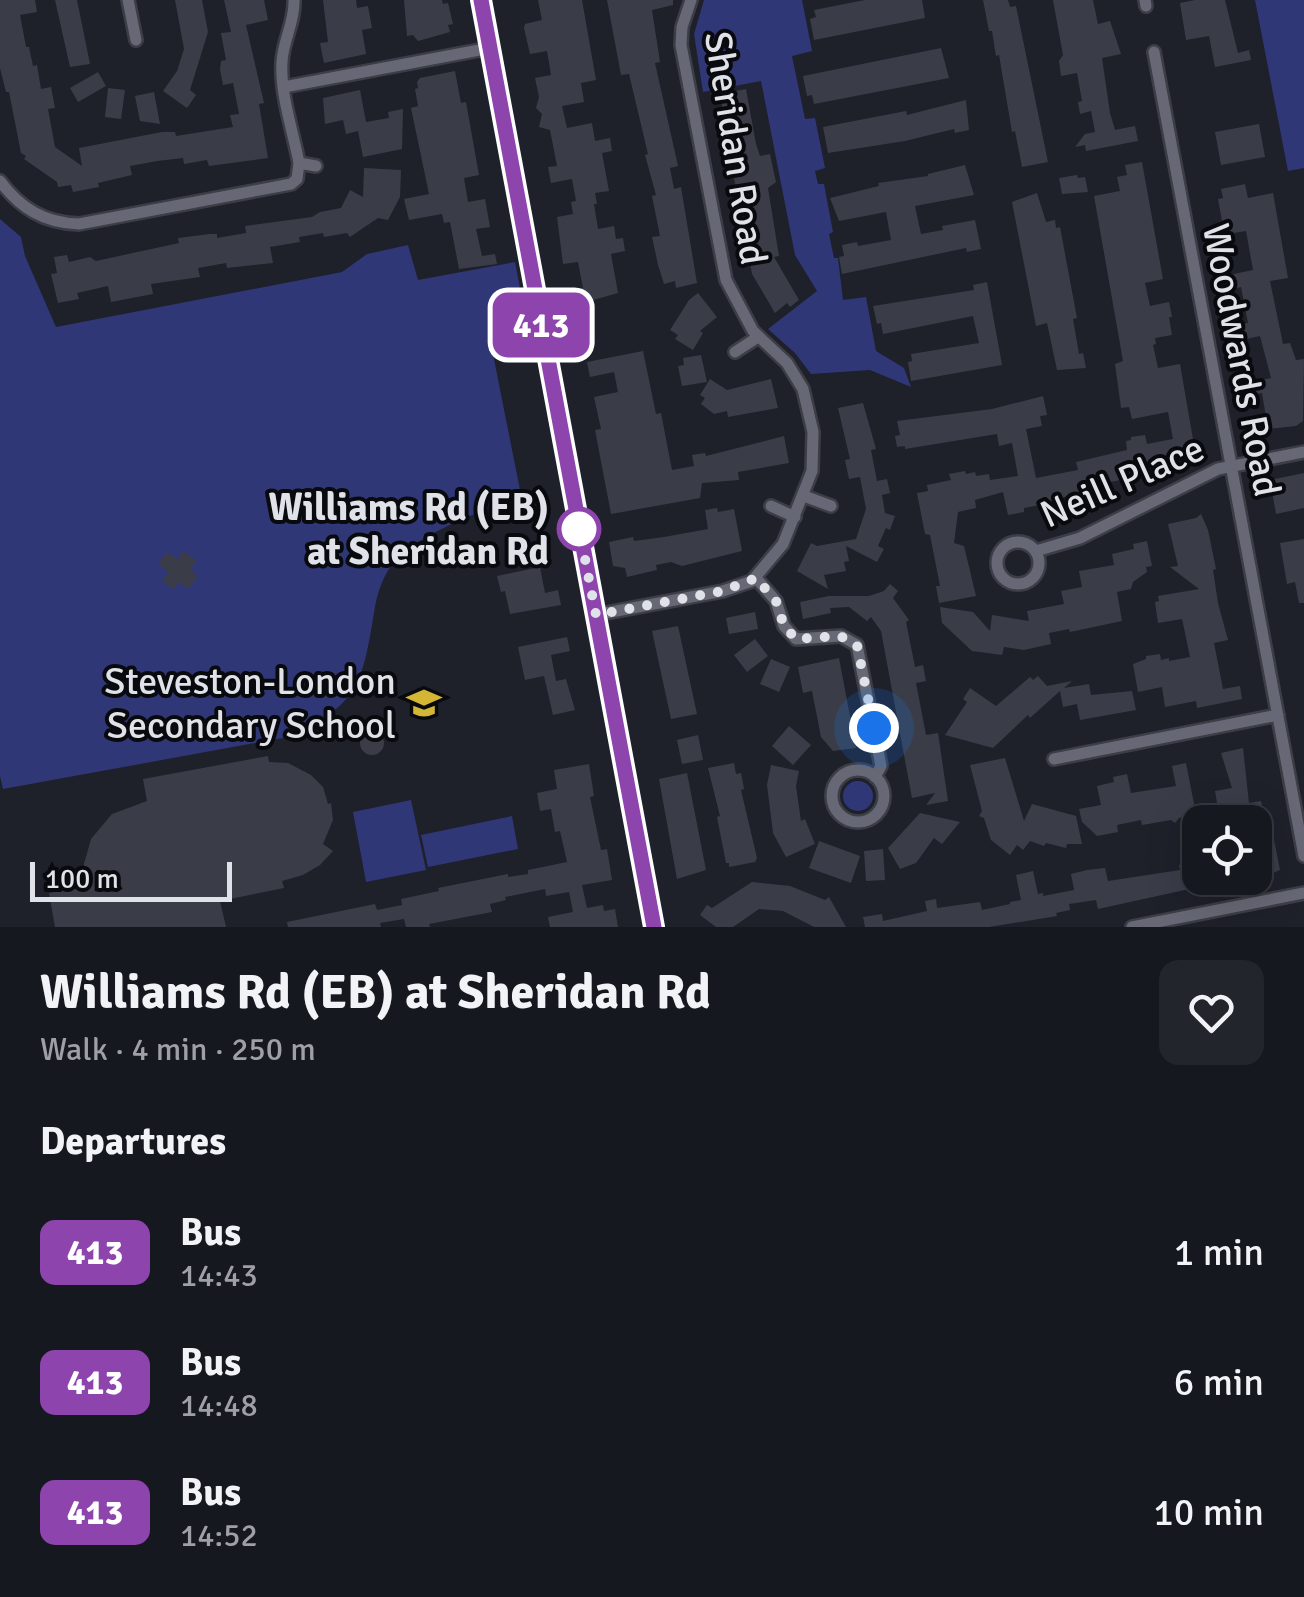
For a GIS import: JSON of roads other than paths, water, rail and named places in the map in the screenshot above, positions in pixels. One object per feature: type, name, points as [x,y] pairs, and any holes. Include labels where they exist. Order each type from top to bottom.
[{"type":"street","points":[[128,0],[136,40]]},
{"type":"street","points":[[0,181],[26,208],[60,224],[78,224],[291,184],[297,180],[299,163],[282,56],[292,26],[294,0]]},
{"type":"street","points":[[481,0],[654,927]]},
{"type":"street","name":"Sheridan Road","points":[[692,0],[682,27],[682,45],[724,272],[736,304],[758,337],[792,369],[808,402],[814,451],[796,517],[779,551],[756,578]]},
{"type":"street","points":[[284,87],[490,48]]},
{"type":"street","name":"Woodwards Road","points":[[1154,52],[1304,856]]},
{"type":"street","points":[[299,163],[316,166]]},
{"type":"street","points":[[736,352],[758,337]]},
{"type":"street","name":"Neill Place","points":[[1036,552],[1080,538],[1218,469],[1304,452]]},
{"type":"street","points":[[804,496],[830,506]]},
{"type":"street","points":[[771,506],[796,517]]},
{"type":"street","points":[[596,615],[723,591],[756,578],[776,601],[784,626],[796,639],[840,636],[857,645],[881,766],[875,777]]},
{"type":"street","points":[[1054,759],[1278,716]]},
{"type":"street","points":[[856,771],[875,777],[884,792],[878,812],[860,822],[841,815],[833,800],[838,780],[856,771]]},
{"type":"street","points":[[1132,927],[1304,894]]},
{"type":"place","name":"Williams Rd (EB) at Sheridan Rd","points":[[579,529]]},
{"type":"place","name":"Steveston-London Secondary School","points":[[424,703]]}]
